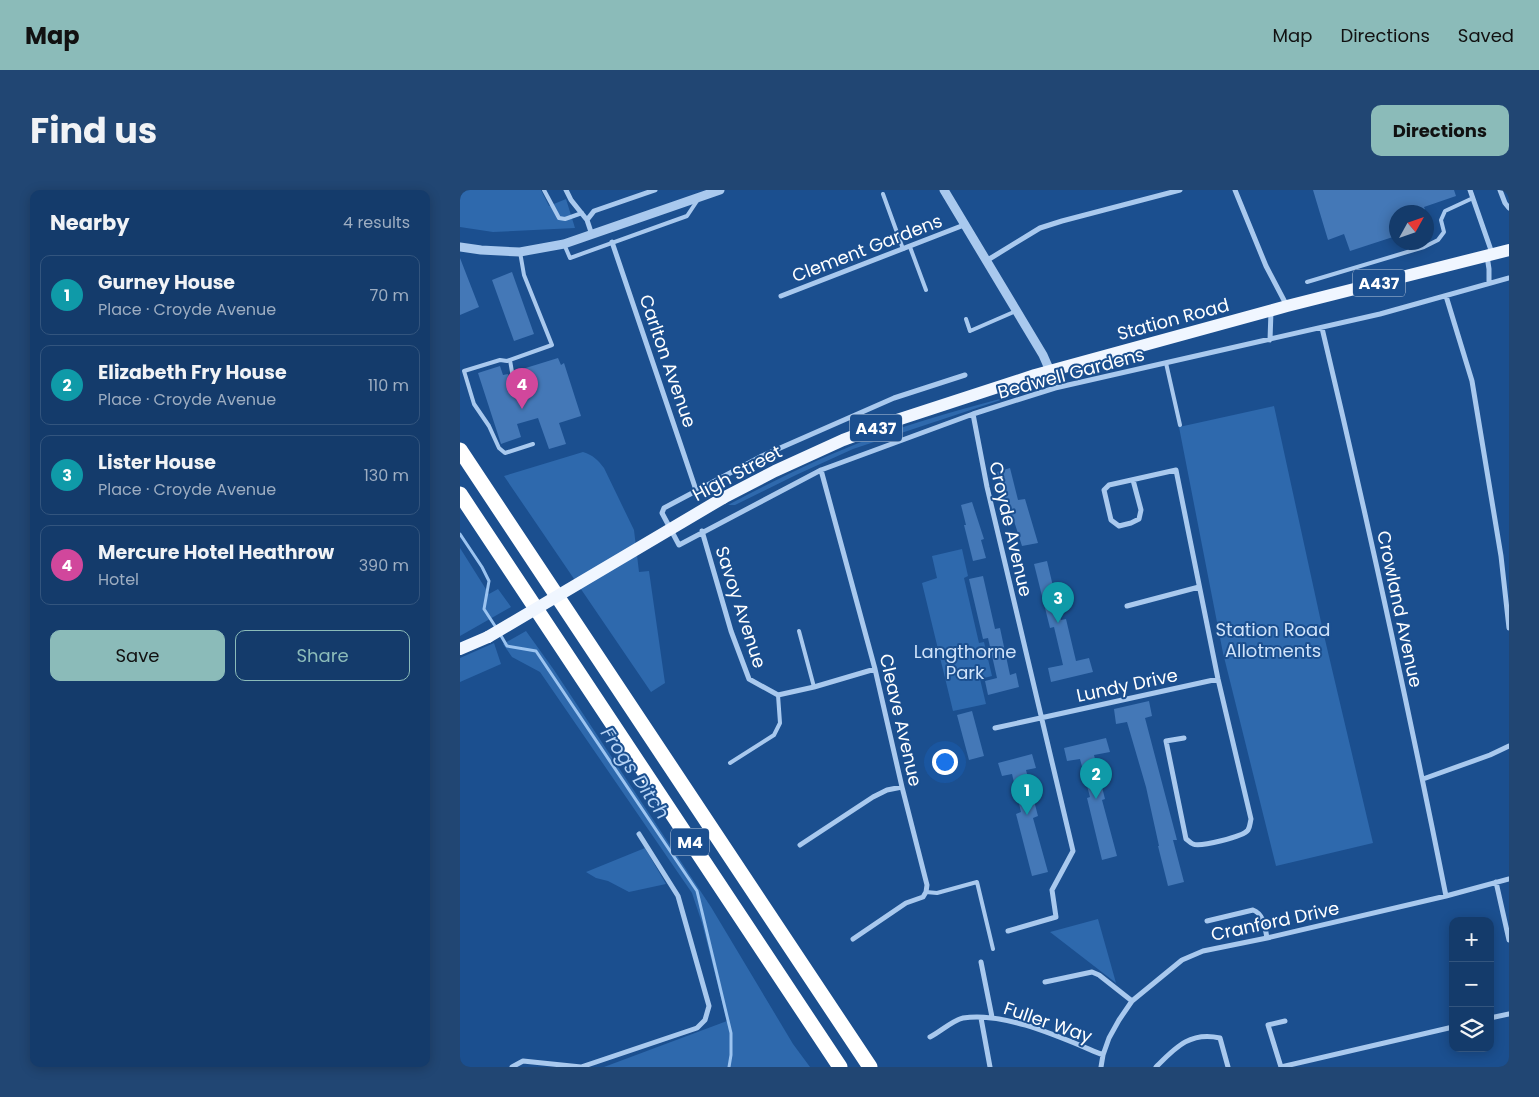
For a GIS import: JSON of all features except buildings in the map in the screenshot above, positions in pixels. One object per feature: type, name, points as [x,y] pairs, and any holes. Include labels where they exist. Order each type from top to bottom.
[{"type":"highway","name":"M4","points":[[460,450],[870,1067]]},
{"type":"highway","name":"M4","points":[[460,494],[840,1067]]},
{"type":"main road","name":"Station Road","points":[[1050,370],[1271,310],[1509,250]]},
{"type":"main road","name":"High Street","points":[[460,649],[488,637],[723,498],[775,471],[843,440],[897,420],[1050,370]]},
{"type":"street","points":[[566,190],[571,200],[587,220],[592,235]]},
{"type":"street","points":[[587,220],[594,211],[655,190]]},
{"type":"street","points":[[460,247],[520,252],[564,244],[720,190]]},
{"type":"street","points":[[944,190],[1043,355],[1050,370]]},
{"type":"street","points":[[986,261],[1040,228],[1180,190]]},
{"type":"street","points":[[1235,190],[1266,266],[1287,306]]},
{"type":"street","points":[[1470,190],[1490,255],[1489,283]]},
{"type":"street","points":[[1500,190],[1509,208]]},
{"type":"street","name":"Clement Gardens","points":[[781,296],[964,225]]},
{"type":"street","name":"Carlton Avenue","points":[[612,242],[696,490]]},
{"type":"street","name":"Bedwell Gardens","points":[[696,490],[664,508],[662,513],[679,545],[821,470],[973,414],[1054,388],[1322,328],[1509,278]]},
{"type":"street","points":[[1446,296],[1472,381],[1501,556],[1509,628]]},
{"type":"street","points":[[1270,340],[1271,310]]},
{"type":"street","name":"Crowland Avenue","points":[[1322,328],[1357,475],[1423,779],[1446,896]]},
{"type":"street","points":[[696,490],[762,456],[894,398],[943,381],[965,376]]},
{"type":"street","name":"Croyde Avenue","points":[[973,414],[987,487],[1073,851],[1052,890],[1056,917],[1008,931]]},
{"type":"street","name":"Cleave Avenue","points":[[821,470],[876,669],[902,787],[927,885],[926,892]]},
{"type":"street","points":[[1133,480],[1140,510],[1139,518],[1131,524],[1119,526],[1111,520],[1104,490],[1109,485],[1176,470],[1218,678],[1251,819],[1249,830],[1245,833],[1201,844],[1193,844],[1186,839],[1166,741],[1184,738]]},
{"type":"street","name":"Savoy Avenue","points":[[702,532],[731,631],[749,679],[778,695]]},
{"type":"street","points":[[1127,606],[1199,588]]},
{"type":"street","points":[[778,695],[876,669]]},
{"type":"street","name":"Lundy Drive","points":[[995,728],[1218,678]]},
{"type":"street","points":[[1423,779],[1490,756],[1509,746]]},
{"type":"street","points":[[800,844],[873,797],[887,790],[902,787]]},
{"type":"street","points":[[512,1067],[524,1060],[581,1067],[697,1028],[705,1020],[709,1006],[678,896],[639,834]]},
{"type":"street","name":"Cranford Drive","points":[[1101,1067],[1103,1055],[1118,1020],[1132,1001],[1182,960],[1203,951],[1446,896],[1509,879]]},
{"type":"street","points":[[1496,882],[1509,940]]},
{"type":"street","points":[[853,939],[906,903],[922,897],[926,892]]},
{"type":"street","points":[[1207,921],[1253,910],[1258,911],[1261,914],[1267,938]]},
{"type":"street","points":[[981,962],[992,1017]]},
{"type":"street","points":[[1045,982],[1092,972],[1099,975],[1132,1001]]},
{"type":"street","points":[[1494,1017],[1509,1014]]},
{"type":"street","name":"Fuller Way","points":[[930,1037],[961,1018],[992,1017],[1057,1036],[1103,1055]]},
{"type":"street","points":[[980,1018],[990,1067]]},
{"type":"street","points":[[1285,1021],[1268,1025],[1281,1067],[1449,1028]]},
{"type":"street","points":[[1156,1067],[1178,1045],[1190,1039],[1212,1036],[1220,1038],[1228,1067]]},
{"type":"lane","points":[[544,190],[559,218],[565,219],[582,213]]},
{"type":"lane","points":[[884,194],[903,249]]},
{"type":"lane","points":[[564,244],[570,258],[687,216],[698,198]]},
{"type":"lane","points":[[1308,282],[1424,247],[1438,240],[1444,232],[1441,220],[1445,211],[1473,198]]},
{"type":"lane","points":[[910,247],[926,290]]},
{"type":"lane","points":[[520,252],[524,274],[552,344],[510,360],[500,360],[464,371],[474,404],[490,426],[499,448],[505,453],[532,444]]},
{"type":"lane","points":[[966,319],[970,331],[1016,311]]},
{"type":"lane","points":[[510,360],[513,378]]},
{"type":"lane","points":[[1166,363],[1180,425]]},
{"type":"lane","points":[[799,631],[814,687]]},
{"type":"lane","points":[[730,763],[774,735],[780,723],[778,695]]},
{"type":"lane","points":[[926,892],[937,893],[977,882],[993,948]]},
{"type":"green space","points":[[460,190],[541,190],[549,206],[566,199],[575,228],[493,232],[460,227]]},
{"type":"green space","points":[[1025,392],[853,449],[735,505],[728,505],[799,469],[872,438],[929,419]]},
{"type":"green space","name":"Station Road Allotments","points":[[1274,406],[1323,631],[1373,843],[1276,866],[1223,653],[1179,427]]},
{"type":"green space","points":[[583,452],[595,458],[604,468],[634,530],[639,572],[649,571],[665,683],[651,692],[504,476]]},
{"type":"green space","points":[[460,548],[489,594],[498,589],[511,607],[460,636]]},
{"type":"green space","name":"Langthorne Park","points":[[962,549],[968,576],[964,578],[979,643],[984,642],[992,676],[980,679],[986,704],[953,711],[922,583],[937,578],[932,556]]},
{"type":"green space","points":[[526,631],[554,670],[711,907],[793,1044],[810,1067],[604,1067],[727,1021],[702,923],[692,893],[540,672],[512,657],[503,644]]},
{"type":"green space","points":[[494,643],[501,664],[460,682],[460,658]]},
{"type":"green space","points":[[645,848],[666,884],[629,892],[586,872]]},
{"type":"green space","points":[[1098,919],[1116,983],[1050,932]]},
{"type":"waterway","name":"Frogs Ditch","points":[[460,534],[489,581],[484,609],[497,629]]},
{"type":"waterway","name":"Frogs Ditch","points":[[500,634],[507,646],[536,651],[697,891],[731,1033],[729,1067]]},
{"type":"place","name":"Mercure Hotel Heathrow","points":[[522,409]]},
{"type":"place","name":"Lister House","points":[[1058,623]]},
{"type":"place","name":"Elizabeth Fry House","points":[[1096,799]]},
{"type":"place","name":"Gurney House","points":[[1027,815]]}]
